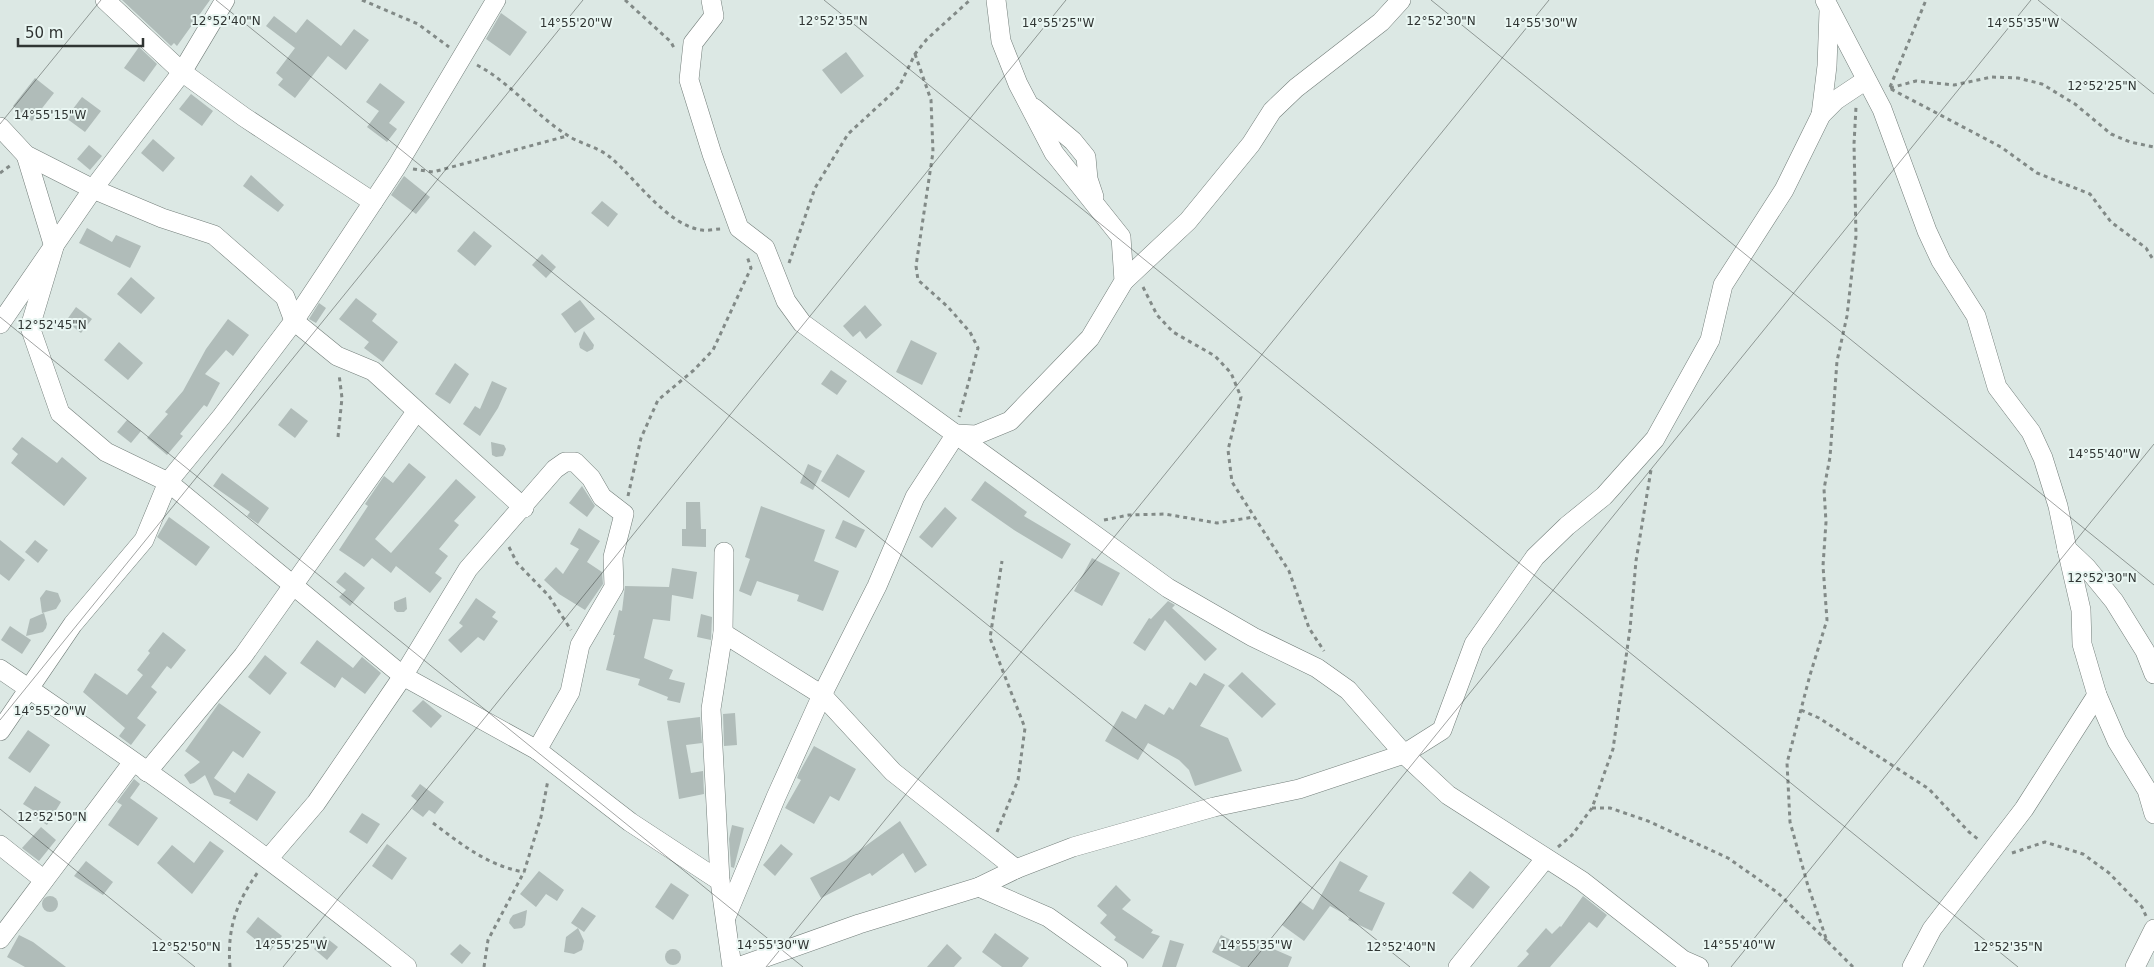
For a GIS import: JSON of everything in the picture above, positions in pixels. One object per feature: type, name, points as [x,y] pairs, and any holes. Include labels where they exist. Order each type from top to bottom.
[{"type":"street","points":[[105,0],[182,72],[244,118],[373,202]]},
{"type":"street","points":[[0,324],[93,189],[182,72],[225,0]]},
{"type":"street","points":[[0,731],[74,624],[144,540],[168,482],[222,416],[294,321],[397,166],[496,0]]},
{"type":"street","points":[[711,0],[714,16],[693,43],[689,80],[712,154],[739,228],[765,248],[786,301],[802,323],[1168,588],[1252,637],[1325,673],[1348,690],[1404,754],[1448,795],[1582,881],[1686,965]]},
{"type":"street","points":[[996,0],[1002,41],[1028,103],[1054,153],[1121,237],[1129,276]]},
{"type":"street","points":[[956,434],[976,435],[1010,421],[1090,338],[1129,276],[1188,221],[1251,144],[1272,111],[1296,88],[1381,22],[1401,0]]},
{"type":"street","points":[[1827,4],[1862,83],[1882,109],[1927,231],[1941,261],[1976,316],[1997,387],[2031,432],[2042,458],[2058,506],[2081,610],[2082,644],[2097,695],[2117,740],[2147,790],[2154,814]]},
{"type":"street","points":[[1821,115],[1827,66],[1827,4]]},
{"type":"street","points":[[738,967],[859,924],[979,887],[1016,869],[1073,847],[1214,807],[1299,789],[1404,754],[1442,730],[1474,644],[1535,557],[1567,526],[1604,496],[1655,440],[1710,340],[1723,285],[1784,190],[1821,115],[1836,100],[1862,83]]},
{"type":"street","points":[[0,127],[26,155],[93,189],[162,218],[214,235],[285,296],[294,321],[337,356],[374,371],[416,412],[524,508]]},
{"type":"street","points":[[26,155],[54,247],[30,327],[60,413],[106,452],[168,482],[403,676],[537,750],[630,822],[720,881]]},
{"type":"street","points":[[0,939],[44,880],[140,767],[243,656],[416,412]]},
{"type":"street","points":[[725,918],[776,797],[822,696],[877,586],[915,497],[956,434]]},
{"type":"street","points":[[268,859],[316,802],[403,676],[468,569],[524,508],[555,469],[565,462],[575,462],[591,478],[602,497],[624,514],[614,557],[614,587],[580,645],[570,692],[537,750]]},
{"type":"street","points":[[2067,549],[2087,568],[2114,601],[2145,651],[2154,674]]},
{"type":"street","points":[[724,552],[723,632],[712,709],[720,881],[732,967]]},
{"type":"street","points":[[723,632],[822,696],[893,772],[1016,869]]},
{"type":"street","points":[[0,670],[268,859],[407,967]]},
{"type":"street","points":[[1912,967],[1932,929],[2024,809],[2097,695]]},
{"type":"street","points":[[0,845],[44,880]]},
{"type":"street","points":[[1458,967],[1545,859]]},
{"type":"street","points":[[979,887],[1048,917],[1118,967]]},
{"type":"street","points":[[2135,967],[2154,930]]},
{"type":"path","points":[[362,0],[418,24],[461,56],[493,73],[538,114],[568,136],[610,156],[648,195],[681,223],[702,230],[739,228],[751,268],[713,350],[694,370],[658,400],[641,438],[624,514]]},
{"type":"path","points":[[625,0],[671,42],[675,50]]},
{"type":"path","points":[[789,265],[815,188],[848,134],[899,87],[915,54],[927,39],[969,0]]},
{"type":"path","points":[[1882,109],[1926,0]]},
{"type":"path","points":[[915,54],[931,100],[934,152],[916,266],[918,280],[948,307],[970,332],[978,348],[956,434]]},
{"type":"path","points":[[1889,88],[1916,81],[1954,85],[1992,76],[2018,78],[2042,84],[2075,104],[2111,134],[2130,142],[2154,147]]},
{"type":"path","points":[[1827,941],[1808,886],[1790,822],[1787,763],[1827,620],[1824,566],[1826,522],[1824,489],[1830,457],[1837,360],[1847,316],[1856,236],[1854,144],[1862,83]]},
{"type":"path","points":[[1889,88],[2000,147],[2037,173],[2090,194],[2111,222],[2146,248],[2154,261]]},
{"type":"path","points":[[397,166],[433,172],[568,136]]},
{"type":"path","points":[[1129,276],[1157,315],[1173,332],[1216,356],[1231,374],[1241,397],[1228,450],[1232,482],[1289,571],[1310,628],[1329,659]]},
{"type":"path","points":[[337,356],[342,398],[338,437]]},
{"type":"path","points":[[1545,859],[1572,835],[1592,808],[1613,749],[1628,648],[1636,561],[1651,467]]},
{"type":"path","points":[[1080,524],[1129,515],[1165,514],[1217,523],[1254,517]]},
{"type":"path","points":[[501,532],[517,563],[549,596],[580,645]]},
{"type":"path","points":[[990,849],[1018,780],[1025,728],[990,638],[1002,561]]},
{"type":"path","points":[[1801,710],[1819,718],[1929,789],[1969,832],[1992,849],[2010,854],[2045,842],[2083,854],[2109,873],[2142,907],[2154,930]]},
{"type":"path","points":[[484,967],[488,940],[524,872],[541,817],[548,780],[537,750]]},
{"type":"path","points":[[1592,808],[1610,808],[1648,821],[1728,858],[1778,893],[1853,967]]},
{"type":"path","points":[[433,823],[468,850],[508,869],[524,872]]},
{"type":"path","points":[[230,967],[228,947],[234,913],[249,885],[268,859]]},
{"type":"building","points":[[122,0],[210,0],[177,46],[174,43],[171,46]]},
{"type":"building","points":[[501,13],[527,32],[510,56],[486,39]]},
{"type":"building","points":[[274,16],[296,33],[307,19],[341,46],[354,29],[369,40],[346,70],[328,56],[295,98],[278,85],[283,79],[276,73],[295,48],[266,26]]},
{"type":"building","points":[[139,47],[157,64],[144,82],[124,68]]},
{"type":"building","points":[[846,52],[864,76],[841,94],[822,70]]},
{"type":"building","points":[[35,78],[54,93],[32,121],[13,106]]},
{"type":"building","points":[[380,83],[405,102],[389,123],[397,129],[387,142],[367,127],[379,111],[366,102]]},
{"type":"building","points":[[191,94],[213,111],[202,126],[179,109]]},
{"type":"building","points":[[82,97],[101,111],[85,132],[66,118]]},
{"type":"building","points":[[153,139],[175,158],[163,172],[141,153]]},
{"type":"building","points":[[89,145],[102,156],[90,170],[77,159]]},
{"type":"building","points":[[251,175],[284,205],[278,212],[243,186]]},
{"type":"building","points":[[404,176],[430,197],[416,214],[391,195]]},
{"type":"building","points":[[602,201],[618,214],[608,227],[591,213]]},
{"type":"building","points":[[87,228],[112,242],[116,235],[141,246],[130,268],[79,243]]},
{"type":"building","points":[[474,231],[492,246],[475,266],[457,251]]},
{"type":"building","points":[[542,254],[556,267],[546,278],[532,265]]},
{"type":"building","points":[[131,277],[155,298],[141,314],[117,294]]},
{"type":"building","points":[[356,298],[377,314],[372,321],[398,342],[383,362],[364,348],[369,342],[339,319]]},
{"type":"building","points":[[580,300],[595,319],[575,333],[561,314]]},
{"type":"building","points":[[319,303],[326,308],[316,323],[309,319]]},
{"type":"building","points":[[865,305],[882,325],[866,339],[860,331],[853,337],[843,326]]},
{"type":"building","points":[[76,307],[92,319],[81,333],[66,321]]},
{"type":"building","points":[[228,319],[249,335],[233,356],[226,350],[205,374],[220,383],[207,407],[204,405],[180,434],[183,436],[167,455],[147,438],[168,414],[165,412],[183,391],[206,349]]},
{"type":"building","points":[[584,331],[594,345],[593,349],[587,352],[580,348],[579,344]]},
{"type":"building","points":[[911,340],[937,353],[922,385],[896,372]]},
{"type":"building","points":[[119,342],[143,363],[128,380],[104,360]]},
{"type":"building","points":[[455,363],[469,374],[450,404],[435,394]]},
{"type":"building","points":[[831,370],[847,381],[837,395],[821,384]]},
{"type":"building","points":[[492,381],[507,388],[498,408],[480,436],[463,424],[475,406],[480,409]]},
{"type":"building","points":[[291,408],[308,421],[295,438],[278,425]]},
{"type":"building","points":[[127,420],[141,431],[131,443],[117,432]]},
{"type":"building","points":[[22,437],[57,463],[62,457],[87,478],[64,506],[11,463],[18,454],[12,449]]},
{"type":"building","points":[[491,442],[504,445],[506,449],[503,456],[496,457],[492,455]]},
{"type":"building","points":[[837,454],[865,471],[849,498],[821,481]]},
{"type":"building","points":[[409,463],[426,477],[375,539],[391,553],[456,479],[476,497],[454,521],[459,525],[439,549],[448,556],[435,573],[442,578],[430,593],[396,566],[391,573],[372,558],[364,567],[339,550],[368,506],[365,504],[384,476],[393,483]]},
{"type":"building","points":[[808,464],[822,471],[813,490],[800,483]]},
{"type":"building","points":[[222,473],[269,508],[258,524],[247,516],[250,512],[213,486]]},
{"type":"building","points":[[985,481],[1027,512],[1024,516],[1071,544],[1062,559],[1014,530],[971,500]]},
{"type":"building","points":[[582,486],[595,506],[587,517],[569,503]]},
{"type":"building","points":[[686,502],[700,502],[701,529],[706,529],[706,547],[682,546],[682,529],[686,529]]},
{"type":"building","points":[[761,506],[825,530],[814,561],[839,571],[823,611],[797,601],[799,595],[757,581],[751,596],[739,591],[750,559],[745,557]]},
{"type":"building","points":[[945,507],[957,518],[932,548],[919,537]]},
{"type":"building","points":[[169,517],[210,547],[196,566],[157,537]]},
{"type":"building","points":[[843,520],[865,530],[856,548],[835,538]]},
{"type":"building","points":[[579,528],[600,541],[587,562],[602,572],[603,584],[585,610],[559,594],[544,580],[556,567],[563,574],[579,549],[570,544]]},
{"type":"building","points":[[0,540],[25,560],[9,581],[0,574]]},
{"type":"building","points":[[35,540],[48,550],[38,563],[25,552]]},
{"type":"building","points":[[1092,558],[1120,573],[1102,606],[1074,591]]},
{"type":"building","points":[[672,568],[697,572],[693,599],[672,595],[670,621],[653,619],[644,658],[673,670],[669,679],[685,683],[680,703],[667,700],[668,697],[638,685],[640,679],[606,670],[619,610],[622,611],[625,586],[669,587]]},
{"type":"building","points":[[345,572],[365,588],[350,606],[339,597],[346,590],[336,582]]},
{"type":"building","points":[[46,590],[58,593],[61,601],[56,609],[42,613],[40,598]]},
{"type":"building","points":[[406,597],[407,609],[404,612],[397,612],[394,609],[394,602]]},
{"type":"building","points":[[476,598],[496,612],[492,617],[498,621],[484,641],[478,637],[461,653],[448,640],[463,626],[459,623]]},
{"type":"building","points":[[1168,601],[1175,605],[1172,608],[1217,649],[1205,661],[1165,620],[1145,651],[1133,643],[1149,618],[1151,619]]},
{"type":"building","points":[[44,613],[47,624],[43,632],[26,636],[30,619]]},
{"type":"building","points":[[701,614],[712,617],[711,640],[697,637]]},
{"type":"building","points":[[10,626],[31,640],[22,654],[1,640]]},
{"type":"building","points":[[163,632],[186,650],[171,669],[167,666],[151,687],[157,692],[137,718],[146,725],[131,745],[119,736],[125,728],[83,692],[95,673],[127,695],[143,675],[137,670],[150,653],[148,651]]},
{"type":"building","points":[[317,640],[353,668],[362,657],[381,673],[365,694],[342,677],[335,688],[300,663]]},
{"type":"building","points":[[265,655],[287,673],[270,695],[248,677]]},
{"type":"building","points":[[1242,672],[1276,704],[1262,718],[1228,686]]},
{"type":"building","points":[[1204,673],[1225,685],[1200,726],[1228,738],[1242,771],[1195,786],[1189,770],[1179,760],[1148,743],[1138,760],[1105,741],[1122,711],[1136,719],[1145,704],[1164,715],[1169,707],[1173,710],[1190,682],[1196,686]]},
{"type":"building","points":[[423,700],[442,716],[431,728],[412,711]]},
{"type":"building","points":[[219,703],[261,732],[243,758],[233,751],[214,778],[235,793],[248,773],[276,792],[257,821],[229,803],[231,800],[214,795],[205,775],[190,784],[184,775],[200,762],[185,751]]},
{"type":"building","points":[[735,713],[737,745],[724,746],[723,714]]},
{"type":"building","points":[[700,717],[702,743],[686,745],[691,773],[703,771],[704,794],[679,799],[667,721]]},
{"type":"building","points":[[28,730],[50,745],[30,773],[8,758]]},
{"type":"building","points":[[814,746],[856,769],[839,801],[830,796],[814,824],[785,808],[801,780],[797,778]]},
{"type":"building","points":[[134,779],[140,784],[130,798],[158,818],[138,846],[108,825],[122,805],[117,802]]},
{"type":"building","points":[[420,784],[444,802],[435,814],[429,810],[423,817],[412,809],[417,801],[411,796]]},
{"type":"building","points":[[35,786],[61,802],[47,825],[36,818],[39,814],[23,804]]},
{"type":"building","points":[[362,813],[380,824],[367,844],[349,832]]},
{"type":"building","points":[[900,821],[927,865],[915,873],[903,853],[872,876],[870,873],[821,898],[810,878],[846,860]]},
{"type":"building","points":[[732,825],[744,828],[734,868],[731,867],[729,839]]},
{"type":"building","points":[[41,827],[56,840],[39,861],[22,848]]},
{"type":"building","points":[[210,841],[224,851],[192,894],[157,863],[172,845],[194,863]]},
{"type":"building","points":[[387,844],[407,858],[392,880],[372,866]]},
{"type":"building","points":[[781,844],[793,854],[775,876],[763,865]]},
{"type":"building","points":[[86,861],[113,882],[103,895],[74,876]]},
{"type":"building","points":[[1340,861],[1368,876],[1359,891],[1385,903],[1372,931],[1348,920],[1350,917],[1330,906],[1304,941],[1282,925],[1300,901],[1313,910]]},
{"type":"building","points":[[539,871],[564,890],[557,901],[546,894],[536,907],[520,894]]},
{"type":"building","points":[[1470,871],[1490,887],[1473,909],[1452,893]]},
{"type":"building","points":[[671,883],[689,895],[673,920],[655,907]]},
{"type":"building","points":[[1116,885],[1131,900],[1122,909],[1153,930],[1151,933],[1160,936],[1143,959],[1114,940],[1116,937],[1100,923],[1107,915],[1097,906]]},
{"type":"building","points":[[50,896],[56,898],[58,904],[56,910],[50,912],[44,910],[42,904],[44,898]]},
{"type":"building","points":[[1583,896],[1607,915],[1597,928],[1589,922],[1550,967],[1517,967],[1529,954],[1526,951],[1546,928],[1552,934],[1561,927]]},
{"type":"building","points":[[582,907],[596,916],[584,932],[571,923]]},
{"type":"building","points":[[527,910],[525,925],[522,928],[514,929],[509,923],[510,919],[513,915]]},
{"type":"building","points":[[258,917],[282,936],[270,951],[246,932]]},
{"type":"building","points":[[578,928],[584,941],[582,950],[574,954],[564,952],[566,937]]},
{"type":"building","points":[[995,933],[1029,958],[1022,967],[1002,967],[982,952]]},
{"type":"building","points":[[19,935],[33,942],[66,967],[25,967],[7,957]]},
{"type":"building","points":[[1221,935],[1249,949],[1253,940],[1292,957],[1288,967],[1241,967],[1212,952]]},
{"type":"building","points":[[324,936],[338,947],[327,960],[314,949]]},
{"type":"building","points":[[1170,940],[1184,944],[1176,967],[1162,967]]},
{"type":"building","points":[[460,944],[471,953],[462,964],[450,954]]},
{"type":"building","points":[[947,944],[962,958],[954,967],[927,967]]},
{"type":"building","points":[[673,949],[681,957],[673,965],[665,957]]}]
